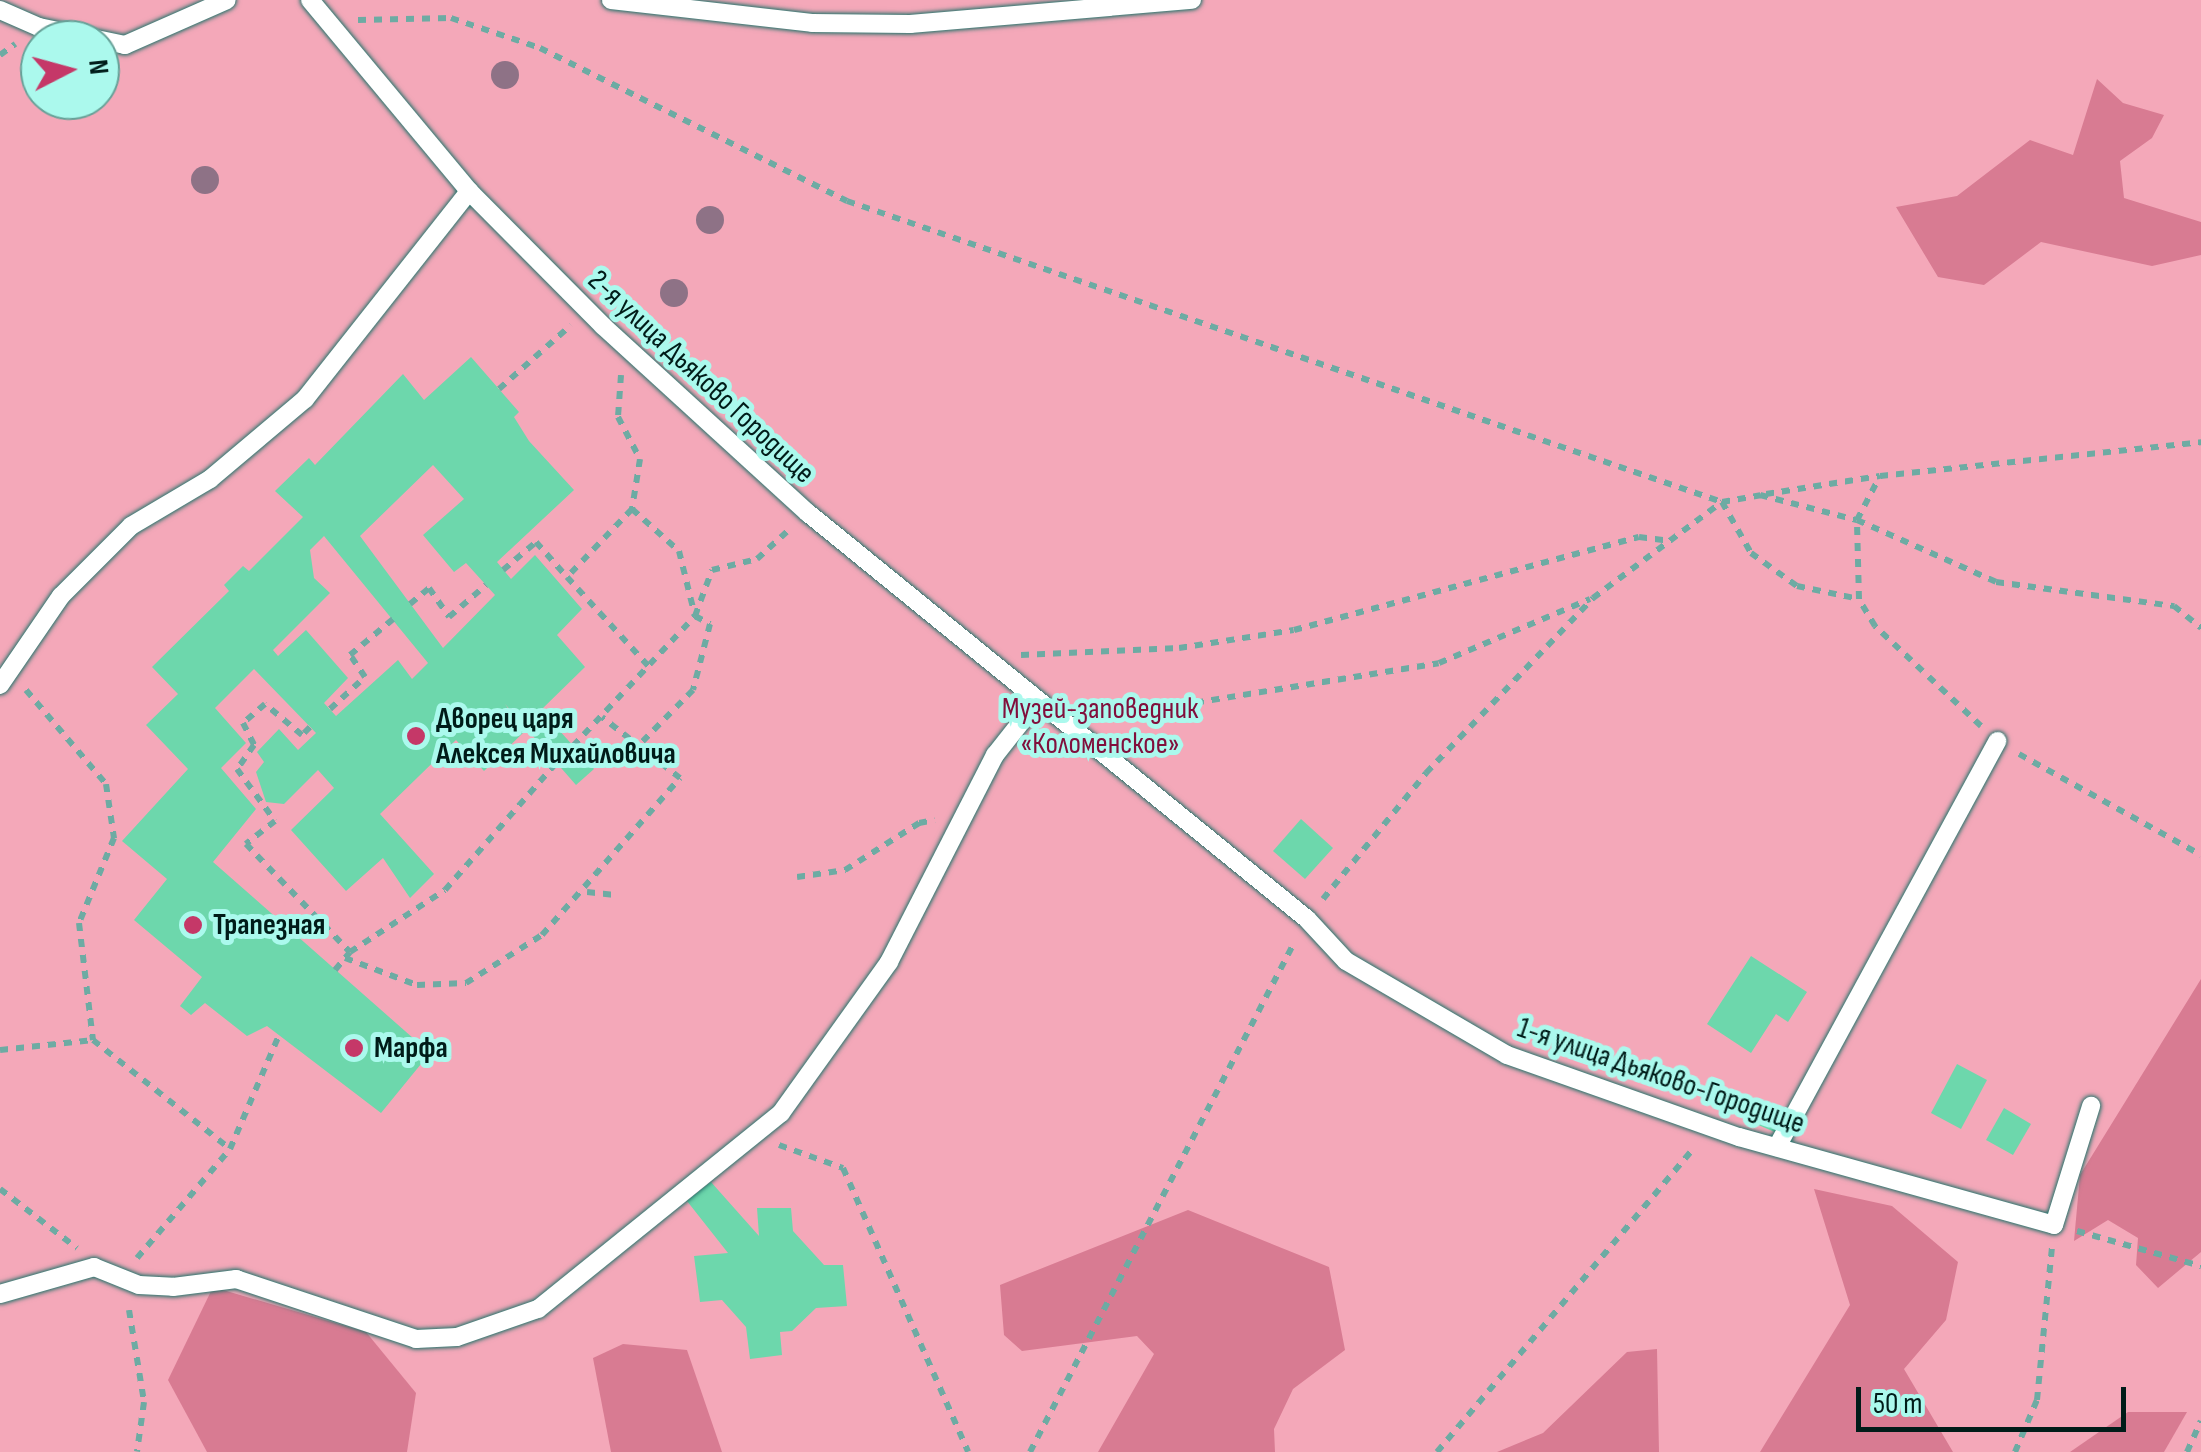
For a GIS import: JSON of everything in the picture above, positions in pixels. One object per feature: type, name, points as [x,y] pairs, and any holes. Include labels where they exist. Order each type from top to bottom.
[{"type":"lane","points":[[0,10],[39,27],[126,44],[226,0]]},
{"type":"lane","name":"2-я улица Дьяково Городище","points":[[310,0],[468,191],[586,310],[808,513],[1098,750]]},
{"type":"lane","points":[[610,0],[812,24],[910,24],[1192,0]]},
{"type":"lane","points":[[4,677],[61,596],[132,526],[210,479],[305,399],[468,191]]},
{"type":"lane","points":[[0,1294],[94,1268],[123,1274],[139,1284],[173,1288],[236,1280],[416,1339],[457,1336],[538,1309],[780,1112],[889,962],[995,755],[1036,703]]},
{"type":"lane","points":[[1777,1148],[1997,741]]},
{"type":"lane","name":"1-я улица Дьяково-Городище","points":[[1098,750],[1306,919],[1346,960],[1507,1055],[1777,1148],[2054,1225]]},
{"type":"lane","points":[[2054,1225],[2091,1106]]},
{"type":"path","points":[[327,21],[451,18],[540,48],[847,201],[1722,502],[1751,553],[1797,586],[1859,599]]},
{"type":"path","points":[[499,389],[586,310]]},
{"type":"path","points":[[567,577],[632,509],[640,459],[618,416],[622,369]]},
{"type":"path","points":[[1030,1452],[1306,919],[1426,773],[1593,598],[1722,502],[1880,476],[2201,442]]},
{"type":"path","points":[[1880,476],[1857,520],[1859,599],[1874,626],[1997,741],[2201,855]]},
{"type":"path","points":[[1760,496],[1857,520],[1996,582],[2174,606],[2201,628]]},
{"type":"path","points":[[632,509],[679,551],[695,616],[710,624],[693,690],[637,746]]},
{"type":"path","points":[[573,746],[651,669],[695,616],[712,570],[757,558],[808,513]]},
{"type":"path","points":[[982,656],[1179,648],[1294,630],[1639,537],[1666,540]]},
{"type":"path","points":[[503,570],[536,542],[651,669]]},
{"type":"path","points":[[410,604],[429,588],[450,617],[486,585]]},
{"type":"path","points":[[1065,725],[1439,662],[1593,598]]},
{"type":"path","points":[[330,710],[366,677],[350,655],[393,618]]},
{"type":"path","points":[[4,677],[106,784],[114,838],[79,923],[93,1040],[230,1150]]},
{"type":"path","points":[[310,727],[302,735],[265,704],[243,723],[254,744],[237,769],[274,822],[246,844],[348,955],[417,985],[466,983],[518,954],[586,892],[680,778],[602,717]]},
{"type":"path","points":[[335,970],[348,955],[445,890],[556,762]]},
{"type":"path","points":[[797,876],[845,870],[919,823],[959,824]]},
{"type":"path","points":[[586,892],[616,895]]},
{"type":"path","points":[[138,1452],[144,1402],[123,1274],[230,1150],[279,1034]]},
{"type":"path","points":[[0,1050],[93,1040]]},
{"type":"path","points":[[1437,1452],[1710,1127]]},
{"type":"path","points":[[753,1135],[843,1168],[968,1452]]},
{"type":"path","points":[[0,1189],[94,1268]]},
{"type":"path","points":[[2015,1452],[2037,1400],[2054,1225],[2201,1266]]},
{"type":"path","points":[[2186,1452],[2201,1421]]},
{"type":"green space","name":"Музей-заповедник «Коломенское»","points":[[0,0],[2201,0],[2201,1452],[0,1452]]},
{"type":"shaded area","points":[[2097,79],[2123,103],[2164,115],[2152,138],[2120,161],[2124,198],[2201,222],[2201,255],[2152,266],[2041,242],[1984,285],[1938,277],[1896,207],[1957,196],[2030,140],[2073,155]]},
{"type":"shaded area","points":[[2201,979],[2201,1252],[2158,1288],[2136,1265],[2138,1238],[2108,1220],[2074,1241],[2080,1175]]},
{"type":"shaded area","points":[[1814,1189],[1892,1206],[1958,1262],[1946,1320],[1904,1369],[1953,1452],[1760,1452],[1850,1305]]},
{"type":"shaded area","points":[[1188,1210],[1329,1267],[1345,1350],[1293,1389],[1274,1429],[1275,1452],[1098,1452],[1154,1354],[1137,1336],[1022,1351],[1004,1335],[1000,1285]]},
{"type":"shaded area","points":[[213,1287],[366,1332],[416,1393],[407,1452],[207,1452],[168,1380]]},
{"type":"shaded area","points":[[623,1344],[687,1350],[722,1452],[611,1452],[593,1358]]},
{"type":"shaded area","points":[[1657,1349],[1659,1452],[1497,1452],[1543,1433],[1627,1352]]},
{"type":"shaded area","points":[[2128,1412],[2187,1412],[2164,1452],[2070,1452]]},
{"type":"building","name":"Дворец царя Алексея Михайловича","points":[[471,357],[519,412],[514,417],[529,441],[574,490],[497,562],[511,579],[535,555],[582,609],[557,635],[585,667],[541,710],[594,769],[576,785],[505,704],[524,732],[484,771],[456,740],[380,814],[434,874],[410,898],[383,858],[346,891],[291,830],[334,788],[318,770],[284,804],[266,802],[256,772],[264,762],[257,752],[279,729],[298,750],[316,733],[254,669],[215,708],[246,743],[221,768],[256,809],[213,862],[430,1053],[381,1113],[267,1026],[247,1036],[205,1003],[191,1015],[180,1006],[202,977],[134,920],[167,879],[122,841],[188,769],[146,725],[178,694],[152,667],[229,591],[224,585],[243,566],[249,571],[303,517],[275,491],[309,458],[315,465],[403,374],[424,400]],"holes":[[[433,465],[464,499],[423,535],[454,572],[466,563],[495,595],[443,648],[360,536]],[[324,536],[428,663],[412,679],[398,660],[336,716],[324,703],[348,678],[306,630],[278,656],[273,650],[330,593],[314,578],[310,550]]]},
{"type":"building","points":[[1301,819],[1333,848],[1305,879],[1273,851]]},
{"type":"building","points":[[1751,956],[1807,992],[1788,1022],[1776,1014],[1751,1053],[1707,1024]]},
{"type":"building","points":[[1957,1064],[1987,1080],[1961,1129],[1931,1113]]},
{"type":"building","points":[[2004,1108],[2031,1124],[2013,1155],[1986,1140]]},
{"type":"building","points":[[1762,1110],[1783,1119],[1777,1133],[1756,1124]]},
{"type":"building","points":[[711,1182],[759,1236],[757,1208],[791,1208],[793,1231],[824,1265],[843,1265],[847,1306],[816,1308],[792,1331],[780,1332],[782,1355],[750,1359],[746,1327],[722,1300],[700,1302],[694,1256],[728,1253],[687,1201]]},
{"type":"place","name":"Дворец царя Алексея Михайловича","points":[[416,736]]},
{"type":"place","name":"Трапезная","points":[[193,925]]},
{"type":"place","name":"Марфа","points":[[354,1048]]}]
